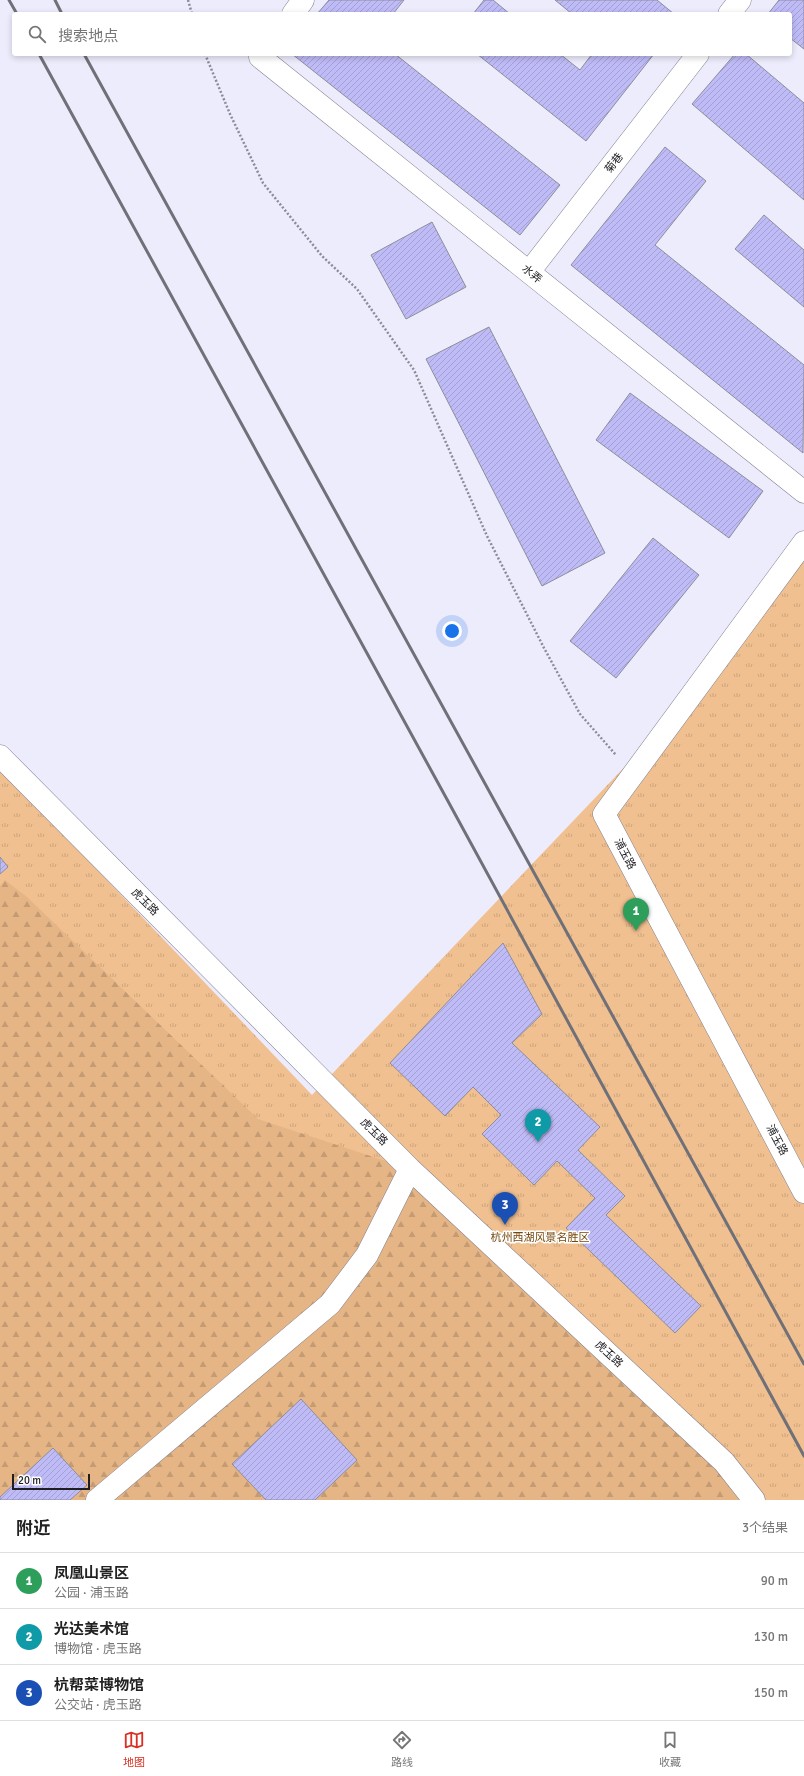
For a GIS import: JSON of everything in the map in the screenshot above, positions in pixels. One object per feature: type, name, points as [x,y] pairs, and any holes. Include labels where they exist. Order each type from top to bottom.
[{"type":"street","points":[[294,12],[303,0]]},
{"type":"street","points":[[731,12],[740,0]]},
{"type":"street","name":"水弄","points":[[261,56],[804,492]]},
{"type":"street","name":"菊巷","points":[[529,272],[696,56]]},
{"type":"street","name":"浦玉路","points":[[804,542],[604,814],[804,1192]]},
{"type":"street","name":"虎玉路","points":[[0,756],[410,1169],[724,1462],[754,1500]]},
{"type":"street","points":[[97,1500],[330,1304],[367,1255],[410,1169]]},
{"type":"path","points":[[188,0],[191,12]]},
{"type":"path","points":[[206,56],[230,114],[263,183],[322,256],[357,289],[414,370],[487,536],[544,648],[580,714],[633,774]]},
{"type":"green space","name":"杭州西湖风景名胜区","points":[[804,542],[804,1500],[0,1500],[0,768],[312,1095],[656,734]]},
{"type":"green space","points":[[5,880],[27,897],[258,1119],[410,1169],[750,1500],[0,1500],[0,886]]},
{"type":"building","points":[[329,0],[404,0],[395,12],[319,12]]},
{"type":"building","points":[[484,0],[493,0],[508,12],[475,12]]},
{"type":"building","points":[[555,0],[657,0],[672,12],[570,12]]},
{"type":"building","points":[[779,0],[804,0],[804,49],[792,40],[792,12],[770,12]]},
{"type":"building","points":[[295,56],[398,56],[560,185],[520,235]]},
{"type":"building","points":[[480,56],[562,56],[580,70],[590,56],[652,56],[586,141]]},
{"type":"building","points":[[733,56],[748,56],[804,103],[804,200],[692,104]]},
{"type":"building","points":[[665,147],[706,181],[655,245],[804,365],[803,453],[571,265]]},
{"type":"building","points":[[764,215],[804,250],[804,307],[735,249]]},
{"type":"building","points":[[432,222],[466,287],[406,319],[371,255]]},
{"type":"building","points":[[489,327],[605,553],[542,586],[426,359]]},
{"type":"building","points":[[630,393],[763,491],[729,538],[596,440]]},
{"type":"building","points":[[653,538],[699,575],[616,678],[570,641]]},
{"type":"building","points":[[0,857],[8,867],[0,874]]},
{"type":"building","points":[[503,943],[542,1014],[512,1043],[600,1127],[578,1150],[625,1196],[606,1215],[701,1306],[675,1333],[566,1228],[595,1198],[557,1161],[534,1185],[482,1134],[501,1115],[473,1087],[445,1116],[390,1063]]},
{"type":"building","points":[[301,1399],[357,1460],[315,1500],[266,1500],[232,1464]]},
{"type":"building","points":[[53,1448],[87,1485],[70,1500],[0,1500],[0,1497]]},
{"type":"railway","points":[[9,0],[16,12]]},
{"type":"railway","points":[[55,0],[61,12]]},
{"type":"railway","points":[[40,56],[804,1456]]},
{"type":"railway","points":[[85,56],[804,1364]]},
{"type":"place","name":"凤凰山景区","points":[[636,931]]},
{"type":"place","name":"光达美术馆","points":[[538,1142]]},
{"type":"place","name":"杭帮菜博物馆","points":[[505,1225]]}]
